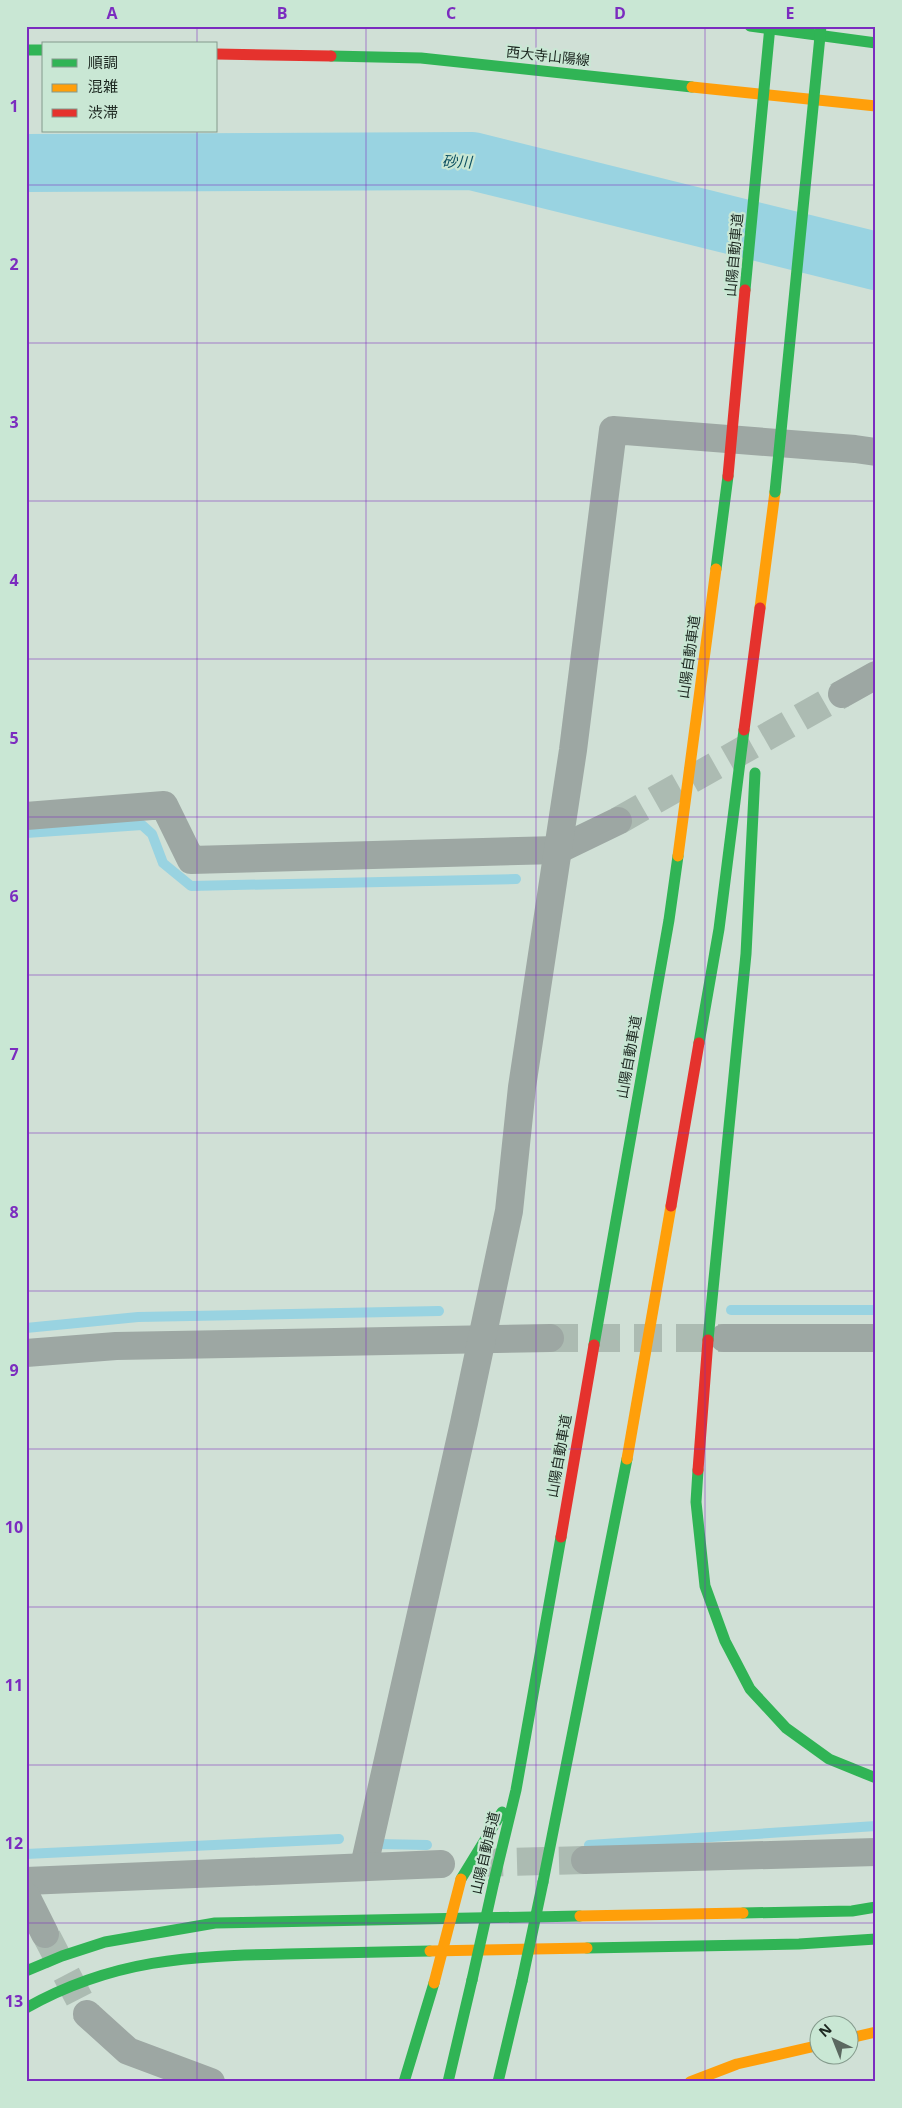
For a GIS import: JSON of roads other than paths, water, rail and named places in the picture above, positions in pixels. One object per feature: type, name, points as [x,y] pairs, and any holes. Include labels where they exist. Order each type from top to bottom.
[{"type":"main road","points":[[750,26],[876,43]]},
{"type":"main road","name":"山陽自動車道","points":[[448,2082],[516,1790],[669,920],[728,476],[770,26]]},
{"type":"main road","points":[[498,2082],[543,1882],[629,1447],[717,939],[775,492],[821,26]]},
{"type":"main road","points":[[26,50],[42,50]]},
{"type":"main road","name":"西大寺山陽線","points":[[218,54],[421,58],[876,106]]},
{"type":"main road","points":[[759,710],[767,554]]},
{"type":"main road","points":[[756,759],[746,954],[705,1369],[696,1502],[705,1586],[725,1641],[750,1690],[786,1728],[829,1759],[876,1778]]},
{"type":"main road","points":[[404,2082],[434,1983],[451,1872],[516,1790]]},
{"type":"main road","points":[[26,1971],[62,1956],[105,1942],[215,1923],[842,1911],[876,1907]]},
{"type":"main road","points":[[26,2008],[91,1976],[158,1961],[242,1955],[800,1944],[876,1938]]},
{"type":"main road","points":[[860,2036],[876,2032]]},
{"type":"main road","points":[[690,2082],[704,2075],[768,2056],[810,2047]]},
{"type":"street","points":[[364,1866],[482,1340],[509,1211],[522,1087],[573,750],[613,430],[876,452]]},
{"type":"street","points":[[842,694],[876,675]]},
{"type":"street","points":[[26,816],[164,805],[191,860],[558,850],[618,821]]},
{"type":"street","points":[[26,1353],[116,1346],[550,1338]]},
{"type":"street","points":[[724,1338],[876,1338]]},
{"type":"street","points":[[585,1860],[876,1852]]},
{"type":"street","points":[[26,1881],[364,1866],[451,1872]]},
{"type":"street","points":[[26,1896],[45,1934]]},
{"type":"street","points":[[87,2014],[128,2051],[211,2082]]},
{"type":"waterway","name":"砂川","points":[[26,163],[472,161],[876,261]]},
{"type":"waterway","points":[[26,833],[142,825],[152,834],[163,863],[191,886],[516,879]]},
{"type":"waterway","points":[[731,1310],[876,1310]]},
{"type":"waterway","points":[[26,1328],[138,1317],[439,1311]]},
{"type":"waterway","points":[[589,1845],[876,1826]]},
{"type":"waterway","points":[[26,1854],[339,1839]]},
{"type":"waterway","points":[[378,1844],[427,1845]]},
{"type":"tunnel","points":[[618,821],[842,694]]},
{"type":"tunnel","points":[[550,1338],[724,1338]]},
{"type":"tunnel","points":[[475,1863],[585,1860]]},
{"type":"tunnel","points":[[47,1937],[87,2014]]}]
